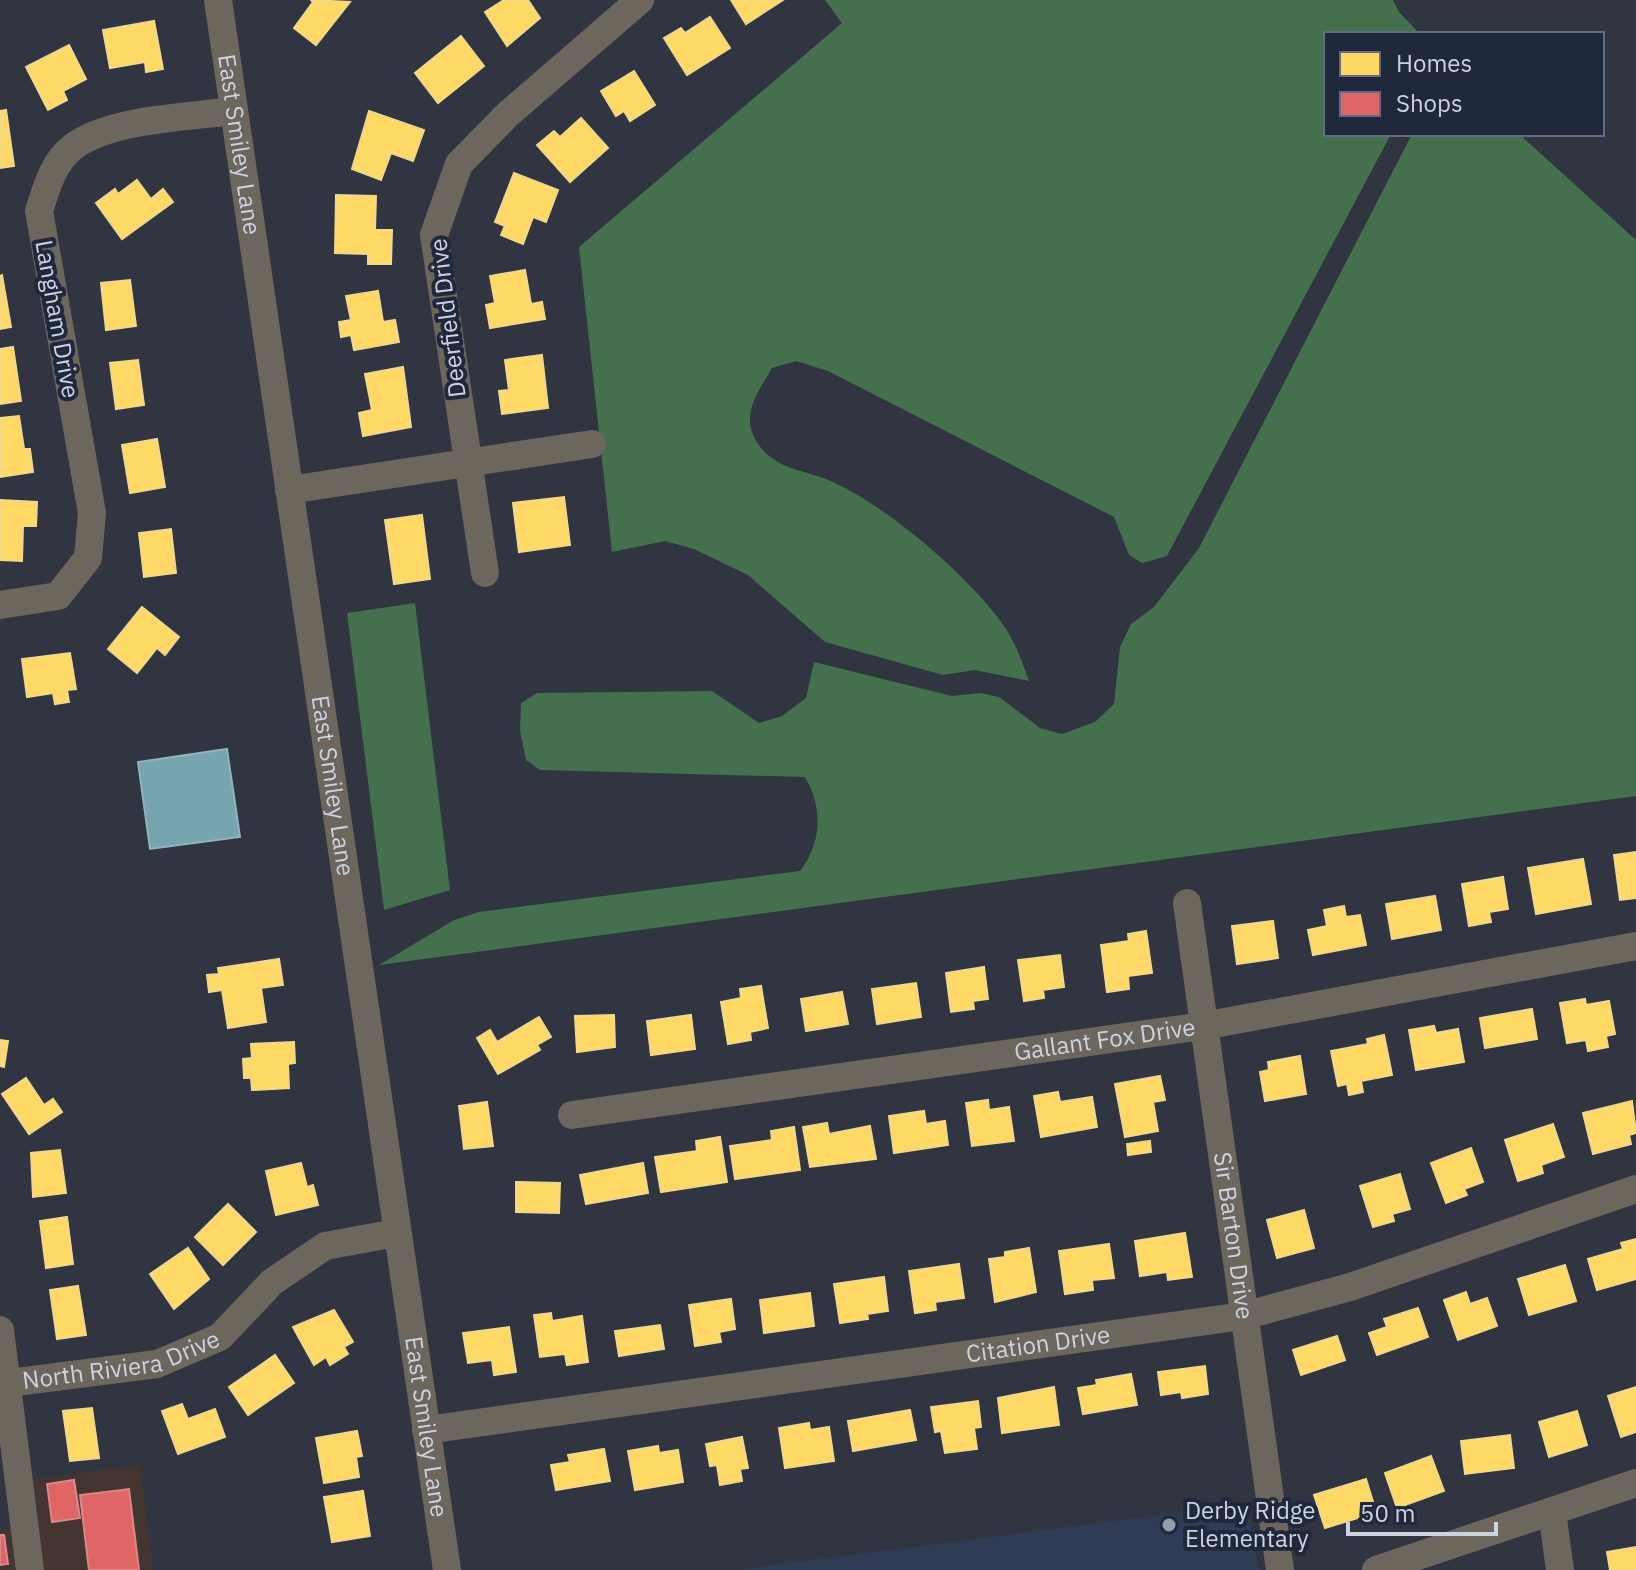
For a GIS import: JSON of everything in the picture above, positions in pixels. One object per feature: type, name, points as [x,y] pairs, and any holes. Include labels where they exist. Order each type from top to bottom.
[{"type":"street","name":"East Smiley Lane","points":[[218,0],[447,1570]]},
{"type":"street","name":"Deerfield Drive","points":[[485,573],[434,235],[459,164],[507,115],[640,0]]},
{"type":"street","name":"Langham Drive","points":[[0,605],[58,596],[88,558],[92,513],[39,211],[52,173],[73,147],[122,126],[233,111]]},
{"type":"street","points":[[289,490],[592,444]]},
{"type":"street","name":"Sir Barton Drive","points":[[1187,903],[1280,1570]]},
{"type":"street","name":"Gallant Fox Drive","points":[[572,1115],[1203,1026],[1636,946]]},
{"type":"street","name":"Citation Drive","points":[[426,1430],[1243,1316],[1350,1287],[1636,1189]]},
{"type":"street","name":"North Riviera Drive","points":[[4,1384],[157,1364],[220,1337],[272,1282],[325,1246],[396,1233]]},
{"type":"street","points":[[0,1330],[4,1384],[26,1521],[30,1570]]},
{"type":"street","points":[[1376,1570],[1636,1483]]},
{"type":"street","points":[[1552,1512],[1560,1570]]},
{"type":"shaded area","points":[[140,1465],[153,1570],[0,1570],[0,1530],[39,1525],[32,1480]]},
{"type":"shaded area","name":"Derby Ridge Elementary","points":[[1247,1504],[1259,1570],[737,1570],[811,1560]]},
{"type":"green space","points":[[825,0],[1393,0],[1399,12],[1418,32],[1324,32],[1324,136],[1390,136],[1167,556],[1142,563],[1129,555],[1114,517],[828,371],[796,361],[772,368],[755,398],[750,418],[751,428],[762,449],[778,462],[855,493],[926,545],[989,606],[1015,646],[1029,681],[975,670],[943,675],[825,642],[748,575],[694,549],[665,541],[612,552],[579,247],[842,23]]},
{"type":"green space","points":[[1411,136],[1521,136],[1636,240],[1636,796],[379,965],[454,920],[479,912],[800,871],[807,860],[818,825],[815,801],[805,777],[540,770],[526,760],[520,731],[521,703],[537,693],[712,691],[759,723],[782,716],[806,698],[814,662],[952,696],[980,693],[999,697],[1040,728],[1062,734],[1095,722],[1114,704],[1120,647],[1131,624],[1154,607],[1199,548]]},
{"type":"green space","points":[[415,603],[450,890],[384,910],[347,613]]},
{"type":"building: Homes","points":[[311,0],[350,2],[316,45],[294,28],[313,2]]},
{"type":"building: Homes","points":[[504,0],[528,0],[540,18],[507,46],[485,12]]},
{"type":"building: Homes","points":[[731,0],[783,0],[746,24]]},
{"type":"building: Homes","points":[[710,17],[730,48],[687,75],[664,38],[681,28],[685,33]]},
{"type":"building: Homes","points":[[154,21],[163,69],[146,72],[145,62],[110,68],[103,30]]},
{"type":"building: Homes","points":[[461,36],[484,66],[438,103],[415,73]]},
{"type":"building: Homes","points":[[69,45],[86,79],[63,91],[67,100],[48,110],[26,67]]},
{"type":"building: Homes","points":[[634,71],[655,105],[630,121],[624,111],[616,116],[601,91]]},
{"type":"building: Homes","points":[[6,110],[14,166],[0,168],[0,111]]},
{"type":"building: Homes","points":[[369,111],[424,130],[413,161],[391,153],[381,180],[352,169]]},
{"type":"building: Homes","points":[[581,118],[608,148],[570,182],[537,145],[554,131],[560,137]]},
{"type":"building: Homes","points":[[514,173],[558,190],[546,222],[533,217],[523,244],[501,235],[505,226],[495,222]]},
{"type":"building: Homes","points":[[137,180],[151,199],[163,189],[173,202],[122,239],[96,203],[115,189],[118,194]]},
{"type":"building: Homes","points":[[336,195],[376,196],[375,230],[392,230],[391,264],[368,264],[368,254],[335,253]]},
{"type":"building: Homes","points":[[525,270],[531,304],[542,302],[545,319],[490,328],[486,305],[495,303],[490,276]]},
{"type":"building: Homes","points":[[0,276],[11,327],[0,329]]},
{"type":"building: Homes","points":[[130,280],[136,326],[106,330],[101,283]]},
{"type":"building: Homes","points":[[378,291],[383,322],[395,320],[399,342],[354,350],[351,335],[341,337],[339,322],[351,320],[346,296]]},
{"type":"building: Homes","points":[[13,347],[21,401],[0,404],[0,349]]},
{"type":"building: Homes","points":[[542,355],[548,408],[502,414],[499,391],[509,390],[505,360]]},
{"type":"building: Homes","points":[[138,360],[144,405],[116,409],[110,363]]},
{"type":"building: Homes","points":[[403,367],[411,427],[363,436],[359,413],[372,410],[365,374]]},
{"type":"building: Homes","points":[[19,416],[24,449],[30,449],[33,472],[0,477],[0,418]]},
{"type":"building: Homes","points":[[157,439],[165,487],[130,493],[122,445]]},
{"type":"building: Homes","points":[[564,497],[570,545],[519,552],[513,503]]},
{"type":"building: Homes","points":[[0,500],[37,502],[36,526],[23,526],[22,561],[0,560]]},
{"type":"building: Homes","points":[[422,515],[430,579],[394,584],[385,520]]},
{"type":"building: Homes","points":[[171,529],[176,573],[144,577],[139,533]]},
{"type":"building: Homes","points":[[142,607],[179,637],[165,655],[157,648],[137,673],[108,649]]},
{"type":"building: Homes","points":[[70,653],[76,689],[67,690],[69,702],[55,704],[53,693],[27,697],[22,659]]},
{"type":"building: Homes","points":[[1636,852],[1636,898],[1620,900],[1614,855]]},
{"type":"building: Homes","points":[[1583,859],[1591,904],[1536,914],[1528,868]]},
{"type":"building: Homes","points":[[1503,877],[1508,909],[1489,912],[1491,922],[1469,926],[1462,884]]},
{"type":"building: Homes","points":[[1435,896],[1441,930],[1392,939],[1386,904]]},
{"type":"building: Homes","points":[[1344,906],[1346,917],[1360,915],[1366,945],[1313,955],[1308,930],[1327,926],[1324,910]]},
{"type":"building: Homes","points":[[1273,921],[1278,958],[1237,964],[1232,926]]},
{"type":"building: Homes","points":[[1146,931],[1152,973],[1128,976],[1129,989],[1107,992],[1101,945],[1129,941],[1128,934]]},
{"type":"building: Homes","points":[[1060,955],[1064,987],[1043,990],[1044,998],[1024,1001],[1018,960]]},
{"type":"building: Homes","points":[[279,959],[283,985],[261,988],[266,1022],[228,1028],[222,990],[209,992],[207,975],[219,974],[218,968]]},
{"type":"building: Homes","points":[[984,967],[988,999],[973,1001],[974,1009],[951,1012],[946,973]]},
{"type":"building: Homes","points":[[916,983],[921,1017],[877,1024],[872,989]]},
{"type":"building: Homes","points":[[761,986],[768,1028],[750,1032],[751,1040],[728,1044],[721,1002],[741,998],[740,989]]},
{"type":"building: Homes","points":[[842,992],[848,1024],[806,1031],[801,999]]},
{"type":"building: Homes","points":[[1585,999],[1586,1005],[1609,1001],[1615,1034],[1606,1036],[1608,1047],[1588,1051],[1586,1040],[1567,1043],[1560,1003]]},
{"type":"building: Homes","points":[[1532,1009],[1537,1039],[1485,1048],[1480,1018]]},
{"type":"building: Homes","points":[[614,1015],[615,1047],[577,1052],[575,1016]]},
{"type":"building: Homes","points":[[691,1015],[695,1049],[651,1055],[647,1021]]},
{"type":"building: Homes","points":[[539,1017],[551,1037],[537,1045],[540,1050],[498,1074],[477,1038],[490,1030],[497,1042]]},
{"type":"building: Homes","points":[[1434,1026],[1436,1033],[1458,1029],[1464,1062],[1416,1070],[1409,1030]]},
{"type":"building: Homes","points":[[1384,1035],[1392,1075],[1361,1081],[1363,1092],[1349,1095],[1347,1084],[1338,1086],[1331,1051],[1368,1044],[1367,1039]]},
{"type":"building: Homes","points":[[0,1040],[8,1041],[4,1067],[0,1066]]},
{"type":"building: Homes","points":[[294,1042],[295,1063],[288,1064],[289,1088],[252,1090],[251,1078],[244,1078],[243,1059],[252,1058],[251,1044]]},
{"type":"building: Homes","points":[[1300,1056],[1306,1094],[1265,1101],[1260,1072],[1269,1070],[1268,1062]]},
{"type":"building: Homes","points":[[1160,1076],[1165,1100],[1153,1102],[1158,1131],[1125,1137],[1115,1084]]},
{"type":"building: Homes","points":[[26,1078],[44,1105],[53,1099],[62,1112],[29,1134],[2,1094]]},
{"type":"building: Homes","points":[[1058,1092],[1060,1102],[1092,1097],[1097,1127],[1041,1137],[1034,1096]]},
{"type":"building: Homes","points":[[988,1100],[989,1110],[1009,1107],[1014,1141],[972,1146],[966,1103]]},
{"type":"building: Homes","points":[[1632,1101],[1636,1133],[1629,1135],[1631,1144],[1593,1154],[1583,1113]]},
{"type":"building: Homes","points":[[487,1102],[493,1146],[464,1149],[459,1106]]},
{"type":"building: Homes","points":[[924,1111],[926,1124],[945,1121],[948,1145],[894,1153],[889,1116]]},
{"type":"building: Homes","points":[[827,1123],[829,1134],[870,1126],[876,1159],[810,1167],[803,1127]]},
{"type":"building: Homes","points":[[1553,1124],[1564,1157],[1541,1165],[1543,1173],[1518,1181],[1505,1140]]},
{"type":"building: Homes","points":[[794,1127],[800,1170],[735,1179],[730,1146],[772,1140],[771,1131]]},
{"type":"building: Homes","points":[[720,1137],[727,1182],[661,1192],[655,1157],[697,1151],[696,1141]]},
{"type":"building: Homes","points":[[1150,1141],[1151,1152],[1128,1155],[1127,1144]]},
{"type":"building: Homes","points":[[1471,1148],[1483,1182],[1464,1189],[1467,1195],[1446,1203],[1431,1163]]},
{"type":"building: Homes","points":[[60,1150],[66,1193],[33,1197],[31,1153]]},
{"type":"building: Homes","points":[[301,1163],[307,1187],[313,1185],[318,1205],[276,1215],[266,1171]]},
{"type":"building: Homes","points":[[643,1163],[648,1193],[586,1204],[580,1175]]},
{"type":"building: Homes","points":[[1400,1174],[1410,1209],[1392,1214],[1394,1221],[1373,1227],[1360,1186]]},
{"type":"building: Homes","points":[[516,1182],[560,1183],[559,1213],[516,1212]]},
{"type":"building: Homes","points":[[228,1204],[256,1232],[223,1265],[195,1237]]},
{"type":"building: Homes","points":[[1304,1210],[1314,1248],[1277,1258],[1267,1220]]},
{"type":"building: Homes","points":[[67,1217],[73,1264],[46,1268],[40,1221]]},
{"type":"building: Homes","points":[[1185,1233],[1192,1277],[1168,1280],[1167,1272],[1140,1276],[1135,1241]]},
{"type":"building: Homes","points":[[1636,1239],[1636,1279],[1597,1290],[1588,1259],[1623,1249],[1621,1243]]},
{"type":"building: Homes","points":[[1109,1244],[1114,1278],[1092,1280],[1093,1290],[1065,1294],[1059,1251]]},
{"type":"building: Homes","points":[[188,1248],[209,1279],[174,1309],[150,1274]]},
{"type":"building: Homes","points":[[1029,1248],[1036,1292],[995,1302],[989,1259],[1005,1257],[1005,1252]]},
{"type":"building: Homes","points":[[959,1264],[964,1298],[935,1302],[936,1310],[915,1313],[909,1271]]},
{"type":"building: Homes","points":[[1565,1265],[1576,1301],[1529,1315],[1518,1279]]},
{"type":"building: Homes","points":[[884,1277],[888,1311],[867,1314],[868,1319],[840,1323],[834,1284]]},
{"type":"building: Homes","points":[[78,1286],[86,1335],[57,1339],[50,1290]]},
{"type":"building: Homes","points":[[1466,1292],[1470,1304],[1487,1298],[1497,1326],[1458,1340],[1444,1300]]},
{"type":"building: Homes","points":[[810,1293],[814,1326],[764,1333],[760,1300]]},
{"type":"building: Homes","points":[[731,1299],[735,1329],[719,1332],[721,1342],[695,1346],[689,1305]]},
{"type":"building: Homes","points":[[1418,1308],[1428,1337],[1377,1355],[1369,1333],[1387,1327],[1384,1319]]},
{"type":"building: Homes","points":[[334,1310],[353,1342],[344,1347],[348,1354],[330,1365],[326,1357],[314,1365],[293,1327]]},
{"type":"building: Homes","points":[[551,1313],[552,1321],[582,1316],[588,1362],[567,1365],[565,1354],[540,1357],[534,1315]]},
{"type":"building: Homes","points":[[660,1325],[664,1349],[619,1356],[615,1331]]},
{"type":"building: Homes","points":[[509,1327],[516,1372],[494,1375],[492,1360],[468,1363],[463,1333]]},
{"type":"building: Homes","points":[[1337,1336],[1345,1360],[1301,1375],[1293,1350]]},
{"type":"building: Homes","points":[[275,1355],[294,1383],[248,1415],[229,1387]]},
{"type":"building: Homes","points":[[1205,1366],[1208,1394],[1182,1398],[1181,1392],[1161,1395],[1158,1372]]},
{"type":"building: Homes","points":[[1131,1374],[1137,1405],[1083,1414],[1078,1388],[1097,1385],[1096,1380]]},
{"type":"building: Homes","points":[[1054,1387],[1059,1425],[1002,1433],[998,1398]]},
{"type":"building: Homes","points":[[1636,1387],[1636,1432],[1621,1437],[1608,1396]]},
{"type":"building: Homes","points":[[978,1401],[981,1427],[974,1428],[977,1449],[945,1453],[941,1431],[935,1432],[931,1407]]},
{"type":"building: Homes","points":[[182,1404],[188,1419],[215,1409],[225,1437],[178,1454],[162,1411]]},
{"type":"building: Homes","points":[[92,1408],[99,1458],[70,1461],[63,1411]]},
{"type":"building: Homes","points":[[910,1410],[916,1440],[853,1451],[848,1421]]},
{"type":"building: Homes","points":[[1577,1411],[1587,1445],[1549,1457],[1539,1422]]},
{"type":"building: Homes","points":[[809,1423],[810,1430],[829,1427],[834,1461],[785,1468],[779,1428]]},
{"type":"building: Homes","points":[[357,1431],[362,1456],[356,1457],[359,1477],[324,1483],[316,1438]]},
{"type":"building: Homes","points":[[1510,1435],[1514,1468],[1465,1474],[1461,1441]]},
{"type":"building: Homes","points":[[742,1437],[748,1468],[740,1469],[742,1481],[720,1485],[717,1465],[710,1466],[706,1444]]},
{"type":"building: Homes","points":[[658,1446],[659,1453],[678,1450],[683,1482],[635,1490],[628,1451]]},
{"type":"building: Homes","points":[[604,1449],[610,1481],[556,1490],[551,1465],[570,1462],[568,1455]]},
{"type":"building: Homes","points":[[1431,1456],[1444,1491],[1397,1508],[1385,1473]]},
{"type":"building: Homes","points":[[1366,1479],[1378,1518],[1363,1522],[1361,1517],[1325,1528],[1314,1495]]},
{"type":"building: Homes","points":[[363,1491],[370,1536],[332,1542],[324,1497]]},
{"type":"building: Homes","points":[[1636,1547],[1636,1570],[1610,1570],[1607,1552]]},
{"type":"building: Shops","points":[[74,1480],[80,1518],[52,1522],[47,1484]]},
{"type":"building: Shops","points":[[129,1489],[139,1570],[89,1570],[80,1495]]},
{"type":"building: Shops","points":[[0,1535],[4,1535],[8,1564],[0,1565]]},
{"type":"building: Public","points":[[227,749],[240,837],[150,849],[138,762]]},
{"type":"place","name":"Derby Ridge Elementary","points":[[1169,1525]]}]
